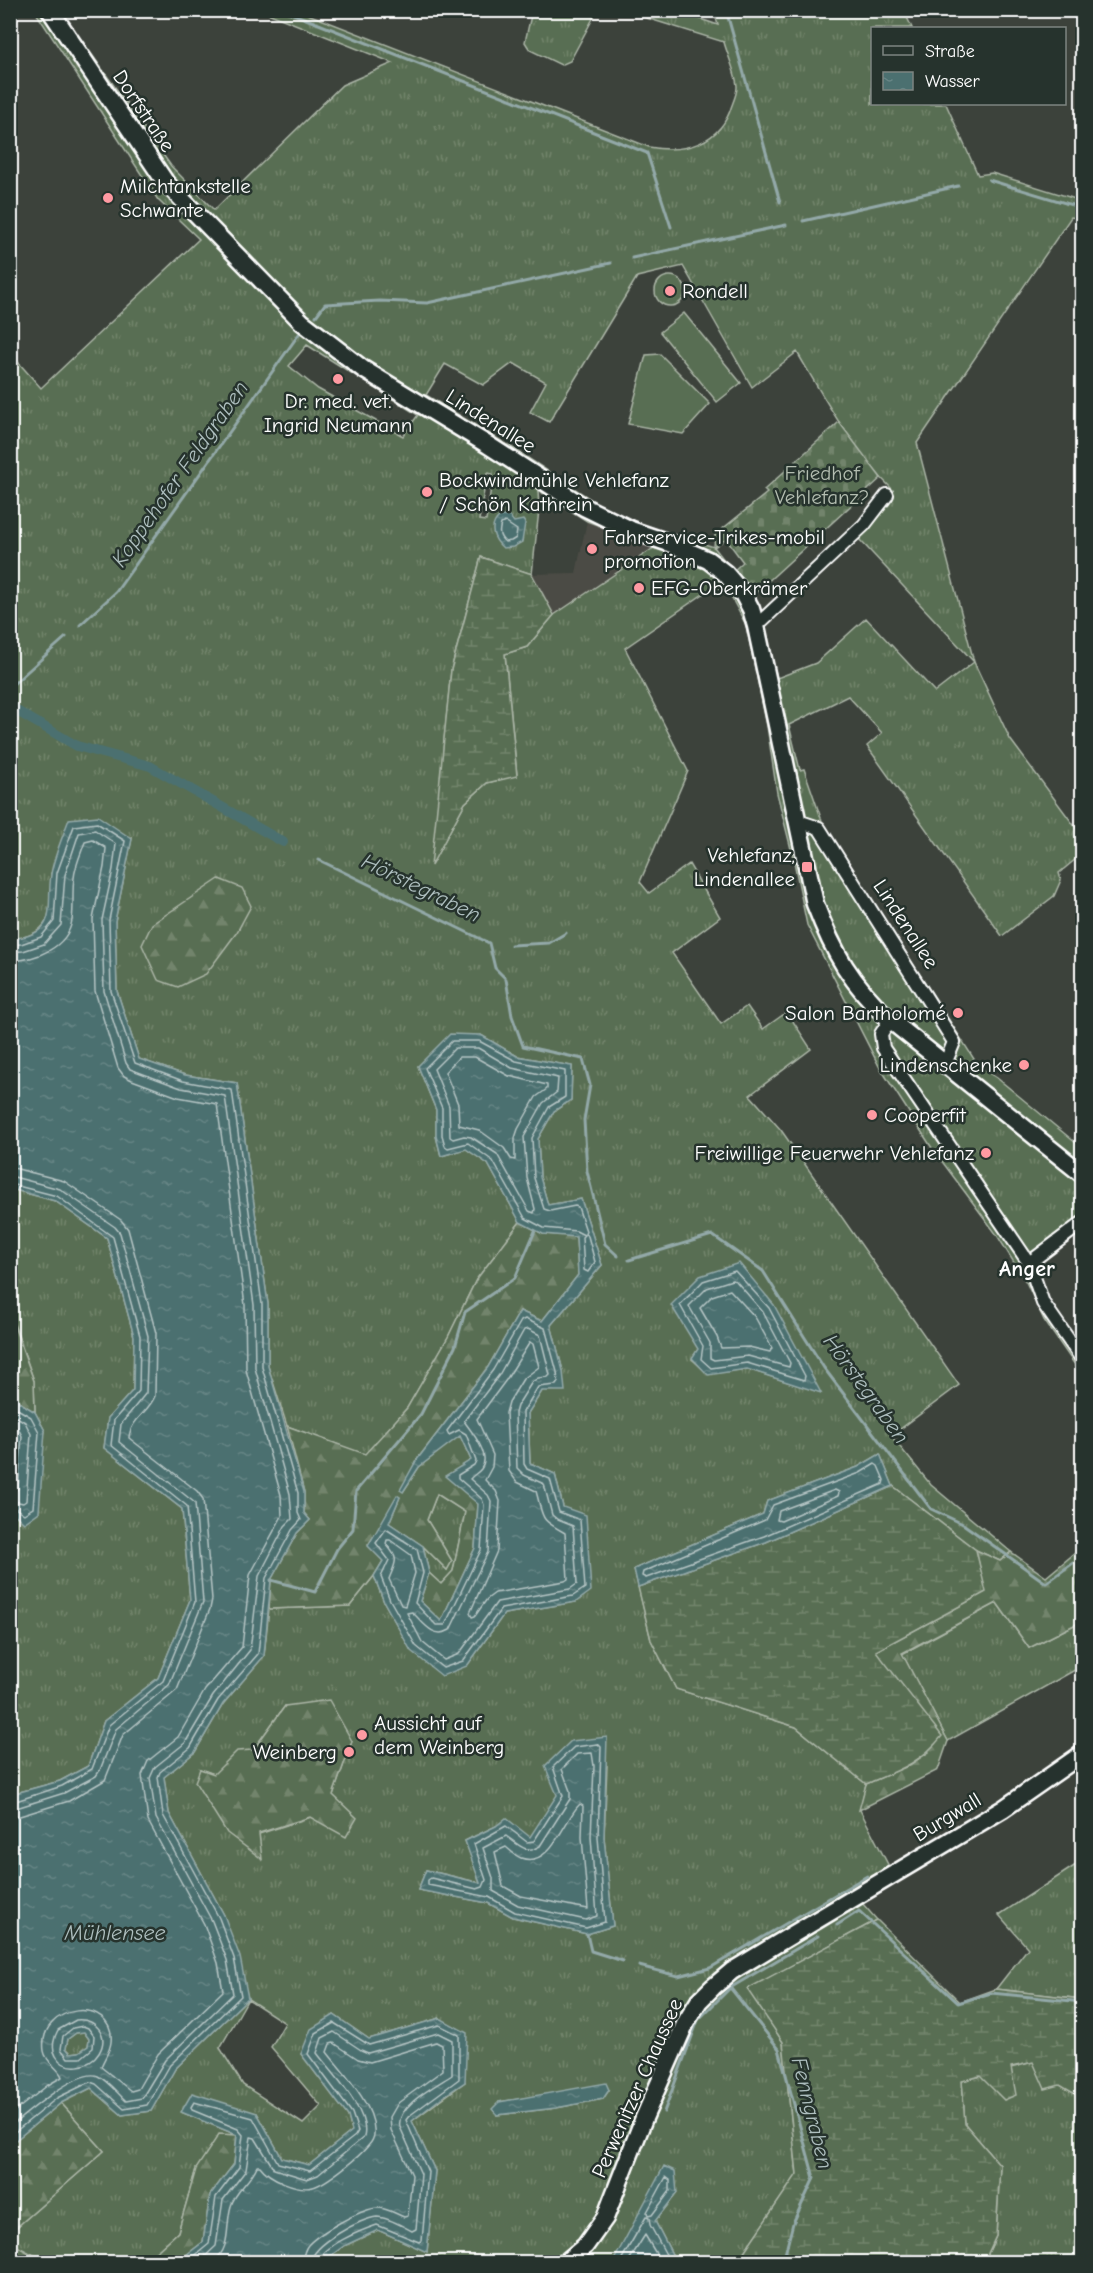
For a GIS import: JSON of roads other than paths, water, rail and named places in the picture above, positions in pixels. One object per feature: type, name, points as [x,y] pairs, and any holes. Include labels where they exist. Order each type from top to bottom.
[{"type":"main road","name":"Dorfstraße","points":[[50,10],[166,183],[212,229]]},
{"type":"main road","name":"Lindenallee","points":[[212,229],[302,322],[363,369],[584,507],[631,530],[708,560],[725,573],[742,594],[756,626],[815,904],[828,939],[845,969],[865,997],[890,1020],[1083,1174]]},
{"type":"main road","name":"Burgwall","points":[[830,1912],[949,1843],[1083,1754]]},
{"type":"main road","name":"Perwenitzer Chaussee","points":[[566,2262],[585,2246],[605,2218],[644,2118],[686,2022],[699,2001],[732,1971],[830,1912]]},
{"type":"street","points":[[756,626],[864,525],[887,495]]},
{"type":"street","name":"Lindenallee","points":[[798,821],[819,828],[954,1042],[945,1064]]},
{"type":"street","points":[[890,1020],[881,1034],[883,1048],[1029,1263],[1043,1303],[1083,1359]]},
{"type":"street","points":[[1029,1263],[1083,1223]]},
{"type":"water","points":[[500,516],[509,516],[514,522],[523,520],[525,523],[522,542],[513,547],[503,548],[494,537],[493,532],[494,524]]},
{"type":"water","name":"Mühlensee","points":[[98,816],[132,839],[115,921],[117,991],[139,1059],[185,1075],[237,1083],[268,1304],[268,1366],[304,1492],[304,1513],[310,1520],[297,1533],[271,1580],[264,1656],[223,1704],[195,1752],[164,1777],[169,1813],[224,1915],[240,1957],[248,1998],[175,2069],[151,2111],[122,2115],[91,2088],[61,2103],[11,2144],[11,1799],[16,1793],[60,1781],[88,1766],[104,1721],[158,1678],[190,1600],[182,1509],[104,1448],[108,1418],[133,1390],[134,1336],[107,1238],[55,1201],[11,1189],[11,939],[37,932],[48,918],[52,867],[69,819]],"holes":[[[84,2032],[89,2039],[88,2046],[79,2052],[70,2053],[66,2048],[68,2039],[76,2033]]]},
{"type":"water","points":[[450,1034],[481,1035],[517,1056],[572,1066],[571,1100],[554,1111],[538,1139],[540,1177],[548,1205],[581,1199],[602,1265],[551,1325],[563,1371],[565,1391],[542,1391],[528,1413],[530,1463],[555,1474],[563,1507],[586,1515],[591,1591],[576,1602],[504,1614],[467,1666],[442,1676],[411,1651],[384,1602],[374,1576],[383,1561],[368,1546],[397,1495],[400,1497],[389,1523],[423,1546],[429,1573],[420,1601],[441,1621],[475,1548],[478,1504],[445,1476],[471,1460],[460,1436],[419,1467],[403,1492],[400,1490],[416,1461],[488,1367],[520,1311],[542,1321],[578,1275],[576,1237],[543,1234],[520,1222],[488,1164],[466,1149],[441,1156],[436,1136],[436,1110],[418,1066]]},
{"type":"water","points":[[739,1263],[774,1305],[821,1393],[747,1369],[708,1375],[692,1358],[698,1349],[671,1305],[700,1276]]},
{"type":"water","points":[[10,1379],[19,1402],[35,1412],[45,1431],[39,1512],[24,1523],[11,1511]]},
{"type":"water","points":[[880,1454],[893,1486],[766,1542],[638,1587],[634,1569],[763,1514],[767,1501],[858,1467]]},
{"type":"water","points":[[607,1737],[604,1837],[613,1926],[587,1934],[513,1917],[488,1903],[418,1890],[426,1870],[480,1883],[465,1841],[496,1826],[506,1818],[530,1837],[557,1795],[545,1766],[571,1741]]},
{"type":"water","points":[[334,2015],[369,2039],[440,2018],[467,2033],[465,2082],[412,2121],[435,2171],[427,2252],[378,2230],[344,2246],[322,2262],[177,2262],[203,2242],[210,2195],[234,2164],[237,2135],[181,2112],[192,2093],[257,2113],[282,2158],[309,2165],[352,2131],[348,2116],[301,2054],[311,2029]]},
{"type":"water","points":[[606,2083],[609,2090],[603,2099],[556,2108],[497,2115],[492,2109],[499,2102]]},
{"type":"water","points":[[664,2166],[675,2171],[677,2193],[655,2221],[676,2262],[613,2262]]},
{"type":"waterway","points":[[283,10],[647,153],[671,227]]},
{"type":"waterway","points":[[726,10],[780,202]]},
{"type":"waterway","name":"Koppehofer Feldgraben","points":[[989,180],[1082,208]]},
{"type":"waterway","name":"Koppehofer Feldgraben","points":[[803,221],[958,186]]},
{"type":"waterway","name":"Koppehofer Feldgraben","points":[[632,258],[786,225]]},
{"type":"waterway","name":"Koppehofer Feldgraben","points":[[316,316],[325,304],[380,301],[427,303],[611,263]]},
{"type":"waterway","name":"Koppehofer Feldgraben","points":[[80,625],[116,592],[299,334]]},
{"type":"waterway","name":"Koppehofer Feldgraben","points":[[10,687],[66,637]]},
{"type":"waterway","name":"Hörstegraben","points":[[10,707],[77,746],[150,766],[283,842]]},
{"type":"waterway","name":"Hörstegraben","points":[[319,860],[489,943],[495,968],[506,979],[512,1016],[523,1046],[583,1059],[590,1085],[584,1120],[587,1171],[605,1244],[618,1256]]},
{"type":"waterway","points":[[511,945],[549,943],[566,933]]},
{"type":"waterway","points":[[271,1580],[315,1592],[337,1549],[353,1529],[356,1491],[421,1414],[455,1347],[465,1312],[515,1278],[535,1231]]},
{"type":"waterway","name":"Hörstegraben","points":[[629,1260],[712,1235],[763,1271],[824,1368],[931,1509],[963,1524],[1046,1583],[1073,1563]]},
{"type":"waterway","points":[[639,1966],[678,1976],[710,1968],[867,1876]]},
{"type":"waterway","points":[[837,1925],[859,1911],[958,2003],[991,1993],[1082,2002]]},
{"type":"waterway","points":[[587,1934],[591,1951],[623,1961]]},
{"type":"waterway","points":[[664,2112],[698,2020],[730,1988],[818,1936]]},
{"type":"waterway","name":"Fenngraben","points":[[728,1985],[779,2049],[814,2178],[793,2223],[783,2262]]},
{"type":"place","name":"Milchtankstelle Schwante","points":[[108,198]]},
{"type":"place","name":"Rondell","points":[[670,291]]},
{"type":"place","name":"Dr. med. vet. Ingrid Neumann","points":[[338,379]]},
{"type":"place","name":"Bockwindmühle Vehlefanz / Schön Kathrein","points":[[427,492]]},
{"type":"place","name":"Fahrservice-Trikes-mobil promotion","points":[[592,549]]},
{"type":"place","name":"EFG-Oberkrämer","points":[[639,588]]},
{"type":"place","name":"Vehlefanz, Lindenallee","points":[[807,867]]},
{"type":"place","name":"Salon Bartholomé","points":[[958,1013]]},
{"type":"place","name":"Lindenschenke","points":[[1024,1065]]},
{"type":"place","name":"Cooperfit","points":[[872,1115]]},
{"type":"place","name":"Freiwillige Feuerwehr Vehlefanz","points":[[986,1153]]},
{"type":"place","name":"Aussicht auf dem Weinberg","points":[[362,1735]]},
{"type":"place","name":"Weinberg","points":[[349,1752]]},
{"type":"district","name":"Anger","points":[[1027,1269]]},
{"type":"park label","name":"Friedhof Vehlefanz?","points":[[822,485]]}]
